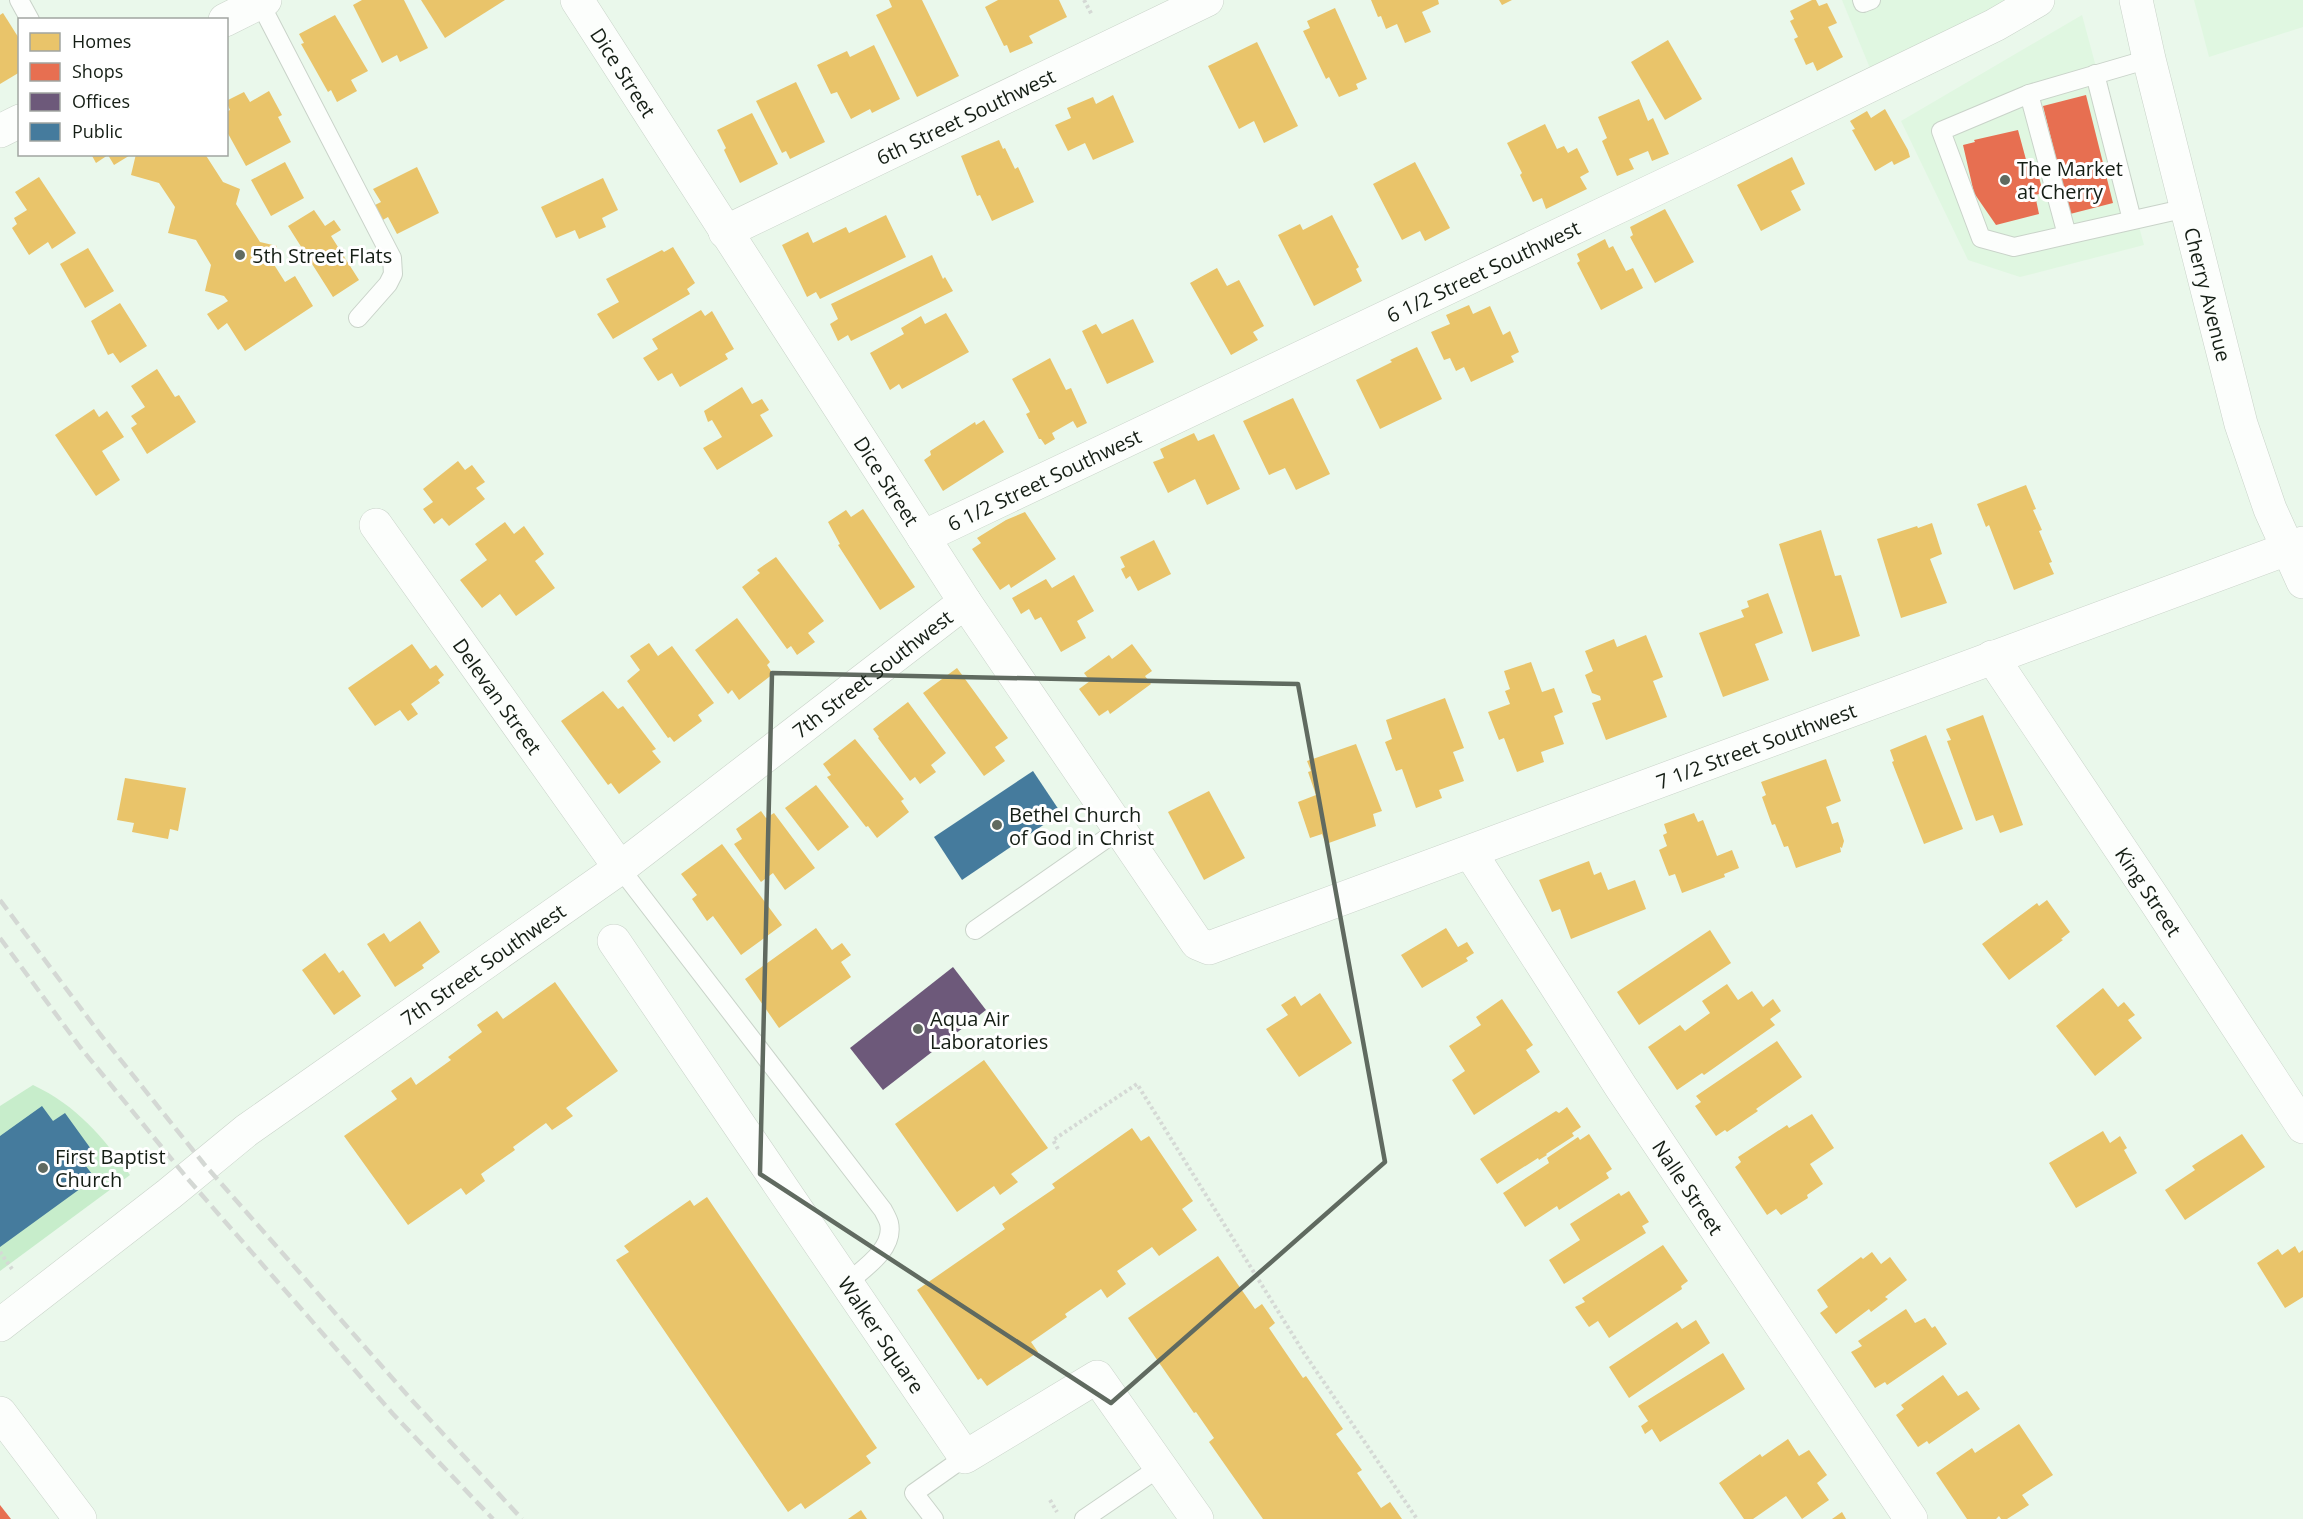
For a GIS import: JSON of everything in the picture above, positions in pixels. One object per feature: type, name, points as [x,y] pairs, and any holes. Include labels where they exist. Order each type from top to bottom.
[{"type":"street","name":"Dice Street","points":[[577,0],[965,602],[1197,943],[1209,948]]},
{"type":"street","name":"6th Street Southwest","points":[[725,232],[744,225],[1207,0]]},
{"type":"street","name":"6 1/2 Street Southwest","points":[[923,537],[1708,164],[1995,25],[2036,0]]},
{"type":"street","name":"Cherry Avenue","points":[[2136,0],[2241,424],[2270,509],[2295,545],[2303,582]]},
{"type":"street","points":[[228,18],[262,1]]},
{"type":"street","points":[[0,131],[18,122]]},
{"type":"street","name":"Delevan Street","points":[[376,525],[620,868]]},
{"type":"street","name":"7 1/2 Street Southwest","points":[[1209,948],[2295,545]]},
{"type":"street","name":"7th Street Southwest","points":[[0,1325],[169,1194],[246,1130],[620,868],[965,602]]},
{"type":"street","name":"King Street","points":[[1992,657],[2303,1127]]},
{"type":"street","name":"Nalle Street","points":[[1470,852],[1620,1087],[1911,1519]]},
{"type":"street","name":"Walker Square","points":[[614,941],[965,1457]]},
{"type":"street","points":[[965,1457],[1097,1377],[1197,1519]]},
{"type":"street","points":[[0,1413],[80,1519]]},
{"type":"lane","points":[[19,0],[29,18]]},
{"type":"lane","points":[[1862,0],[1863,3],[1871,0]]},
{"type":"lane","points":[[262,1],[392,258],[393,274],[388,284],[358,318]]},
{"type":"lane","points":[[2149,59],[2029,94],[1941,131],[1981,238],[2014,247],[2187,208]]},
{"type":"lane","points":[[2095,74],[2132,220]]},
{"type":"lane","points":[[2029,94],[2067,235]]},
{"type":"lane","points":[[975,930],[1120,829]]},
{"type":"lane","points":[[620,868],[883,1210],[890,1225],[886,1244],[877,1257],[847,1283]]},
{"type":"lane","points":[[934,1519],[914,1493],[965,1457]]},
{"type":"lane","points":[[1084,1519],[1160,1467]]},
{"type":"path","points":[[1084,0],[1096,25]]},
{"type":"path","points":[[1058,1149],[1053,1140],[1137,1084],[1304,1353],[1417,1519]]},
{"type":"path","points":[[0,1252],[12,1269]]},
{"type":"highlighted area","points":[[772,673],[1298,684],[1385,1162],[1111,1403],[760,1174]]},
{"type":"shaded area","points":[[1842,0],[2026,0],[1872,73]]},
{"type":"shaded area","points":[[2194,0],[2303,0],[2303,27],[2209,57]]},
{"type":"shaded area","points":[[2082,15],[2144,245],[2020,277],[1968,260],[1901,121]]},
{"type":"shaded area","points":[[33,1085],[62,1102],[88,1123],[130,1175],[0,1271],[0,1106]]},
{"type":"building: Homes","points":[[362,0],[404,0],[428,48],[400,62],[397,55],[382,63],[353,5]]},
{"type":"building: Homes","points":[[421,0],[505,0],[445,38]]},
{"type":"building: Homes","points":[[889,0],[922,0],[959,76],[917,97],[876,15],[892,7]]},
{"type":"building: Homes","points":[[998,0],[1059,0],[1067,17],[1029,36],[1033,43],[1010,53],[1007,45],[1004,46],[985,7]]},
{"type":"building: Homes","points":[[1371,0],[1438,0],[1439,4],[1422,12],[1431,32],[1405,43],[1397,24],[1386,29]]},
{"type":"building: Homes","points":[[1499,0],[1512,0],[1502,5]]},
{"type":"building: Homes","points":[[1816,0],[1819,6],[1827,3],[1837,23],[1828,27],[1843,57],[1817,71],[1813,62],[1806,65],[1794,39],[1798,37],[1790,21],[1794,19],[1790,11]]},
{"type":"building: Homes","points":[[1335,8],[1367,79],[1356,84],[1358,89],[1339,97],[1329,77],[1326,79],[1303,31],[1310,28],[1307,21]]},
{"type":"building: Homes","points":[[3,13],[18,37],[18,73],[0,84],[0,15]]},
{"type":"building: Homes","points":[[335,15],[368,71],[351,80],[357,91],[337,102],[331,90],[328,92],[301,44],[304,43],[299,34]]},
{"type":"building: Homes","points":[[1668,40],[1702,99],[1665,120],[1631,62]]},
{"type":"building: Homes","points":[[1257,42],[1298,126],[1264,143],[1254,121],[1239,129],[1208,66]]},
{"type":"building: Homes","points":[[874,45],[900,99],[872,113],[870,109],[851,119],[837,92],[831,94],[817,65],[847,51],[850,57]]},
{"type":"building: Homes","points":[[796,82],[825,142],[790,159],[786,151],[782,153],[756,101]]},
{"type":"building: Homes","points":[[269,91],[282,115],[278,117],[291,142],[246,166],[228,134],[228,111],[230,110],[228,100],[244,92],[250,102]]},
{"type":"building: Homes","points":[[1113,95],[1134,142],[1093,160],[1085,143],[1068,151],[1055,125],[1071,118],[1067,108],[1093,97],[1096,104]]},
{"type":"building: Homes","points":[[1639,99],[1648,121],[1653,118],[1669,154],[1652,161],[1648,151],[1629,159],[1634,169],[1617,176],[1602,141],[1607,138],[1598,117]]},
{"type":"building: Homes","points":[[1885,109],[1910,157],[1894,165],[1892,161],[1875,171],[1852,130],[1855,129],[1850,121],[1867,111],[1871,118]]},
{"type":"building: Homes","points":[[752,113],[778,164],[740,183],[717,130]]},
{"type":"building: Homes","points":[[1545,124],[1557,149],[1564,146],[1568,153],[1577,148],[1589,172],[1580,177],[1587,189],[1546,209],[1542,198],[1533,202],[1507,143]]},
{"type":"building: Homes","points":[[999,140],[1015,169],[1018,167],[1034,202],[992,221],[980,195],[977,196],[961,156]]},
{"type":"building: Homes","points":[[92,156],[106,156],[96,163]]},
{"type":"building: Homes","points":[[109,156],[129,156],[114,165]]},
{"type":"building: Homes","name":"5th Street Flats","points":[[136,156],[206,156],[223,182],[240,189],[236,204],[260,242],[277,246],[273,263],[285,282],[295,276],[313,306],[245,351],[227,323],[218,330],[207,314],[228,301],[224,296],[205,291],[211,265],[196,240],[168,233],[175,207],[159,183],[131,175]]},
{"type":"building: Homes","points":[[1792,157],[1805,184],[1791,191],[1801,210],[1761,231],[1737,185]]},
{"type":"building: Homes","points":[[285,162],[304,198],[271,216],[251,180]]},
{"type":"building: Homes","points":[[1415,162],[1450,228],[1425,241],[1420,231],[1402,240],[1373,184]]},
{"type":"building: Homes","points":[[417,167],[439,213],[397,234],[388,217],[381,221],[373,206],[381,202],[373,189]]},
{"type":"building: Homes","points":[[39,177],[76,233],[52,249],[48,242],[29,255],[12,228],[17,224],[14,218],[27,210],[15,192]]},
{"type":"building: Homes","points":[[603,178],[618,210],[602,218],[606,227],[579,239],[575,230],[556,238],[541,207]]},
{"type":"building: Homes","points":[[1665,209],[1694,262],[1655,283],[1630,237],[1633,235],[1630,227]]},
{"type":"building: Homes","points":[[314,210],[325,226],[334,220],[341,230],[331,236],[359,280],[333,297],[288,226]]},
{"type":"building: Homes","points":[[886,215],[906,257],[820,299],[816,292],[807,297],[782,245],[808,232],[813,243],[846,227],[849,233]]},
{"type":"building: Homes","points":[[1332,215],[1359,267],[1356,269],[1362,281],[1314,306],[1278,235],[1300,224],[1303,230]]},
{"type":"building: Homes","points":[[1605,239],[1609,248],[1613,246],[1626,271],[1633,268],[1643,288],[1601,310],[1577,263],[1580,261],[1577,254]]},
{"type":"building: Homes","points":[[673,247],[695,283],[687,289],[690,294],[613,339],[597,314],[619,302],[606,279],[662,250],[664,252]]},
{"type":"building: Homes","points":[[88,248],[114,291],[85,308],[60,264]]},
{"type":"building: Homes","points":[[932,255],[943,279],[945,277],[953,291],[851,341],[848,335],[838,341],[830,324],[838,319],[831,304]]},
{"type":"building: Homes","points":[[1217,268],[1227,286],[1239,280],[1264,326],[1253,332],[1258,340],[1231,355],[1190,283]]},
{"type":"building: Homes","points":[[120,303],[147,346],[120,363],[113,353],[108,355],[91,321]]},
{"type":"building: Homes","points":[[1469,305],[1473,314],[1490,306],[1503,335],[1510,331],[1519,352],[1511,356],[1514,362],[1471,382],[1464,367],[1456,371],[1450,358],[1444,360],[1431,332],[1450,324],[1446,315]]},
{"type":"building: Homes","points":[[701,310],[705,316],[712,311],[734,349],[725,354],[728,359],[680,387],[672,373],[658,381],[643,358],[658,349],[652,339]]},
{"type":"building: Homes","points":[[946,313],[969,352],[902,389],[899,384],[890,390],[870,353],[904,334],[901,328],[921,316],[925,324]]},
{"type":"building: Homes","points":[[1133,319],[1154,362],[1107,384],[1082,331],[1096,324],[1102,334]]},
{"type":"building: Homes","points":[[1417,347],[1442,399],[1380,429],[1356,380]]},
{"type":"building: Homes","points":[[1050,358],[1066,390],[1071,388],[1087,423],[1077,428],[1073,421],[1052,433],[1055,439],[1045,445],[1039,439],[1026,414],[1030,412],[1012,379]]},
{"type":"building: Homes","points":[[157,369],[175,397],[179,395],[196,422],[147,454],[131,428],[137,424],[131,416],[145,407],[131,386]]},
{"type":"building: Homes","points":[[742,387],[752,404],[762,399],[769,410],[760,415],[773,436],[717,470],[703,448],[722,437],[712,420],[708,422],[704,411]]},
{"type":"building: Homes","points":[[1293,398],[1330,474],[1296,490],[1285,468],[1269,475],[1243,421]]},
{"type":"building: Homes","points":[[94,409],[99,417],[107,411],[124,437],[102,451],[120,480],[96,496],[55,435]]},
{"type":"building: Homes","points":[[984,420],[1004,452],[943,491],[924,460],[931,455],[930,451],[975,422],[976,425]]},
{"type":"building: Homes","points":[[1194,433],[1198,441],[1214,434],[1240,489],[1207,505],[1195,479],[1168,493],[1153,462],[1164,458],[1160,449]]},
{"type":"building: Homes","points":[[458,461],[465,470],[472,465],[485,482],[476,488],[485,499],[449,526],[442,518],[434,524],[423,509],[433,502],[423,489]]},
{"type":"building: Homes","points":[[2026,485],[2036,509],[2033,510],[2042,530],[2039,531],[2052,562],[2049,563],[2054,574],[2014,590],[1989,525],[1986,527],[1977,504]]},
{"type":"building: Homes","points":[[863,509],[915,587],[880,610],[838,545],[840,544],[828,522],[846,510],[851,517]]},
{"type":"building: Homes","points":[[1025,512],[1056,559],[1011,588],[1009,584],[1000,590],[972,549],[981,543],[977,538],[1006,520]]},
{"type":"building: Homes","points":[[505,522],[514,534],[524,526],[544,554],[535,561],[555,588],[516,616],[500,594],[482,608],[460,580],[487,560],[475,544]]},
{"type":"building: Homes","points":[[1932,523],[1942,554],[1930,559],[1947,603],[1901,618],[1877,539]]},
{"type":"building: Homes","points":[[1821,530],[1835,576],[1841,575],[1860,636],[1812,652],[1779,544]]},
{"type":"building: Homes","points":[[1154,540],[1171,574],[1138,591],[1130,576],[1126,579],[1121,569],[1125,567],[1120,557]]},
{"type":"building: Homes","points":[[776,557],[824,621],[808,633],[815,642],[797,655],[791,646],[787,649],[742,587],[760,573],[757,570]]},
{"type":"building: Homes","points":[[1074,575],[1094,611],[1077,621],[1086,638],[1061,652],[1041,617],[1035,620],[1029,609],[1021,614],[1012,598],[1046,579],[1052,588]]},
{"type":"building: Homes","points":[[1768,593],[1783,633],[1755,644],[1769,680],[1723,697],[1699,633],[1744,617],[1741,610],[1749,607],[1747,601]]},
{"type":"building: Homes","points":[[737,618],[770,662],[767,665],[773,674],[739,700],[732,690],[728,694],[695,650]]},
{"type":"building: Homes","points":[[1646,635],[1663,677],[1653,681],[1667,717],[1606,740],[1592,703],[1601,700],[1600,696],[1592,693],[1585,675],[1593,671],[1585,651],[1614,639],[1617,647]]},
{"type":"building: Homes","points":[[649,643],[658,656],[672,646],[714,703],[698,715],[702,721],[674,742],[670,737],[668,738],[627,681],[640,670],[630,656]]},
{"type":"building: Homes","points":[[412,644],[430,669],[436,665],[444,675],[438,680],[440,683],[411,704],[418,714],[408,721],[400,710],[375,726],[348,688]]},
{"type":"building: Homes","points":[[1132,644],[1152,671],[1145,676],[1151,684],[1110,714],[1108,710],[1099,716],[1079,689],[1090,681],[1084,673],[1109,655],[1112,659]]},
{"type":"building: Homes","points":[[1531,662],[1542,692],[1554,688],[1563,712],[1554,716],[1564,744],[1541,752],[1544,762],[1517,772],[1504,738],[1499,740],[1488,712],[1510,704],[1505,691],[1510,689],[1504,671]]},
{"type":"building: Homes","points":[[957,668],[1008,738],[995,747],[1005,761],[984,776],[923,693]]},
{"type":"building: Homes","points":[[603,691],[618,709],[623,706],[656,749],[652,751],[661,762],[619,794],[611,783],[608,785],[561,721]]},
{"type":"building: Homes","points":[[1445,698],[1464,748],[1453,752],[1464,781],[1439,790],[1442,798],[1416,808],[1402,769],[1396,771],[1385,742],[1392,739],[1386,720]]},
{"type":"building: Homes","points":[[908,702],[946,753],[931,765],[936,772],[920,784],[915,777],[910,781],[873,729]]},
{"type":"building: Homes","points":[[1983,715],[2023,825],[2000,833],[1993,815],[1976,821],[1947,741],[1951,740],[1946,729]]},
{"type":"building: Homes","points":[[1926,735],[1963,829],[1924,844],[1892,762],[1894,761],[1890,750]]},
{"type":"building: Homes","points":[[855,739],[904,799],[901,801],[909,812],[877,838],[827,777],[831,775],[823,764]]},
{"type":"building: Homes","points":[[1356,744],[1382,811],[1373,814],[1376,826],[1326,844],[1322,834],[1310,838],[1298,802],[1316,795],[1308,772],[1311,771],[1307,761]]},
{"type":"building: Homes","points":[[1826,759],[1841,801],[1826,807],[1832,824],[1838,822],[1844,841],[1842,848],[1840,847],[1841,852],[1796,868],[1788,846],[1784,847],[1775,824],[1772,825],[1762,797],[1766,795],[1761,782]]},
{"type":"building: Homes","points":[[125,778],[186,788],[178,831],[170,829],[168,839],[132,832],[134,823],[117,820]]},
{"type":"building: Homes","points":[[816,785],[849,827],[818,851],[785,808]]},
{"type":"building: Homes","points":[[1209,791],[1245,858],[1204,880],[1168,812]]},
{"type":"building: Homes","points":[[761,811],[766,818],[774,813],[815,868],[785,890],[773,873],[761,882],[734,844],[742,839],[736,829]]},
{"type":"building: Homes","points":[[1694,813],[1698,822],[1703,820],[1717,856],[1732,850],[1739,868],[1724,874],[1725,877],[1682,893],[1675,874],[1669,876],[1659,850],[1667,846],[1663,835],[1667,833],[1664,824]]},
{"type":"building: Homes","points":[[722,844],[782,925],[741,955],[713,916],[707,921],[692,899],[697,895],[681,874]]},
{"type":"building: Homes","points":[[1589,861],[1594,875],[1601,872],[1608,890],[1635,880],[1646,909],[1571,939],[1560,909],[1552,912],[1539,880]]},
{"type":"building: Homes","points":[[2047,900],[2070,932],[2061,939],[2063,940],[2009,980],[1982,944],[2037,903],[2039,906]]},
{"type":"building: Homes","points":[[420,921],[440,952],[422,965],[424,968],[395,987],[367,944],[384,933],[390,942]]},
{"type":"building: Homes","points":[[816,928],[832,950],[842,943],[851,955],[841,962],[851,977],[779,1028],[745,979]]},
{"type":"building: Homes","points":[[1446,928],[1458,947],[1467,942],[1474,953],[1466,958],[1468,961],[1422,988],[1401,955]]},
{"type":"building: Homes","points":[[1710,930],[1731,963],[1639,1025],[1617,992]]},
{"type":"building: Homes","points":[[325,953],[339,973],[343,970],[361,996],[334,1015],[302,970]]},
{"type":"building: Homes","points":[[555,982],[618,1071],[566,1108],[573,1116],[552,1130],[546,1123],[513,1147],[515,1150],[481,1174],[485,1181],[466,1195],[461,1188],[408,1225],[344,1136],[397,1099],[391,1091],[411,1077],[416,1085],[451,1060],[448,1057],[482,1032],[477,1025],[497,1011],[503,1019]]},
{"type":"building: Homes","points":[[1727,984],[1738,1000],[1752,991],[1763,1007],[1773,999],[1781,1011],[1770,1019],[1775,1025],[1704,1075],[1702,1073],[1677,1090],[1648,1047],[1680,1025],[1685,1031],[1710,1013],[1702,1001]]},
{"type":"building: Homes","points":[[2103,988],[2118,1007],[2124,1002],[2135,1015],[2128,1020],[2142,1038],[2095,1076],[2056,1026]]},
{"type":"building: Homes","points":[[1320,993],[1352,1043],[1299,1077],[1266,1029],[1288,1015],[1281,1005],[1295,996],[1301,1006]]},
{"type":"building: Homes","points":[[1502,999],[1533,1045],[1526,1050],[1540,1072],[1474,1115],[1452,1080],[1465,1071],[1449,1046],[1481,1025],[1476,1017]]},
{"type":"building: Homes","points":[[1777,1041],[1802,1077],[1756,1109],[1758,1111],[1727,1132],[1725,1130],[1716,1136],[1695,1106],[1701,1102],[1696,1096]]},
{"type":"building: Homes","points":[[984,1060],[1048,1148],[1011,1174],[1018,1182],[1000,1195],[994,1186],[957,1212],[895,1124]]},
{"type":"building: Homes","points":[[1567,1107],[1581,1127],[1572,1133],[1574,1136],[1539,1160],[1538,1158],[1497,1184],[1480,1159],[1556,1111],[1559,1113]]},
{"type":"building: Homes","points":[[1812,1114],[1834,1148],[1810,1164],[1823,1184],[1807,1195],[1808,1198],[1781,1215],[1776,1209],[1767,1215],[1735,1167],[1741,1162],[1738,1157],[1787,1125],[1789,1128]]},
{"type":"building: Homes","points":[[1132,1128],[1141,1141],[1149,1136],[1193,1201],[1182,1209],[1197,1230],[1159,1256],[1152,1247],[1117,1271],[1126,1284],[1107,1298],[1101,1289],[1065,1314],[1067,1317],[1031,1342],[1038,1352],[987,1386],[981,1378],[978,1380],[917,1290],[1005,1229],[1002,1224],[1055,1188],[1052,1184]]},
{"type":"building: Homes","points":[[2103,1131],[2110,1143],[2120,1136],[2127,1148],[2124,1150],[2137,1173],[2076,1208],[2049,1163]]},
{"type":"building: Homes","points":[[1589,1134],[1612,1169],[1606,1173],[1609,1178],[1559,1210],[1557,1206],[1525,1227],[1503,1193],[1549,1163],[1547,1158],[1578,1137],[1580,1140]]},
{"type":"building: Homes","points":[[2242,1134],[2265,1167],[2185,1220],[2165,1190],[2195,1170],[2192,1166]]},
{"type":"building: Homes","points":[[1629,1191],[1649,1222],[1642,1226],[1646,1233],[1564,1284],[1549,1260],[1580,1240],[1570,1224],[1619,1193],[1621,1196]]},
{"type":"building: Homes","points":[[707,1197],[877,1448],[866,1456],[871,1463],[805,1509],[801,1503],[788,1512],[616,1260],[629,1252],[624,1246],[690,1200],[694,1206]]},
{"type":"building: Homes","points":[[1663,1245],[1688,1281],[1681,1286],[1682,1289],[1609,1338],[1598,1321],[1589,1327],[1575,1307],[1585,1302],[1582,1298]]},
{"type":"building: Homes","points":[[2295,1246],[2299,1253],[2303,1250],[2303,1297],[2285,1308],[2257,1263],[2278,1249],[2282,1255]]},
{"type":"building: Homes","points":[[1872,1252],[1881,1264],[1890,1257],[1907,1280],[1885,1297],[1888,1299],[1871,1312],[1869,1309],[1836,1334],[1820,1313],[1828,1307],[1817,1290],[1861,1257],[1863,1259]]},
{"type":"building: Homes","points":[[1218,1256],[1255,1309],[1262,1304],[1275,1323],[1269,1328],[1303,1378],[1306,1376],[1343,1429],[1336,1434],[1362,1470],[1357,1473],[1381,1508],[1390,1502],[1402,1519],[1263,1519],[1209,1442],[1214,1438],[1128,1318]]},
{"type":"building: Homes","points":[[1906,1309],[1915,1323],[1925,1318],[1932,1328],[1935,1326],[1947,1344],[1887,1385],[1885,1382],[1875,1388],[1851,1352],[1862,1346],[1858,1341]]},
{"type":"building: Homes","points":[[1696,1320],[1710,1343],[1629,1398],[1609,1367],[1677,1322],[1682,1329]]},
{"type":"building: Homes","points":[[1723,1353],[1745,1389],[1660,1442],[1652,1429],[1645,1434],[1641,1426],[1648,1421],[1638,1406]]},
{"type":"building: Homes","points":[[1943,1375],[1958,1396],[1967,1391],[1980,1409],[1929,1444],[1927,1441],[1918,1447],[1896,1415],[1904,1409],[1901,1405]]},
{"type":"building: Homes","points":[[2019,1424],[2053,1475],[2022,1495],[2029,1505],[2007,1519],[2001,1519],[1999,1516],[1996,1519],[1967,1519],[1936,1473],[1972,1448],[1975,1453]]},
{"type":"building: Homes","points":[[1788,1439],[1799,1456],[1809,1450],[1827,1475],[1817,1483],[1829,1500],[1802,1519],[1786,1496],[1753,1519],[1744,1519],[1719,1483],[1760,1454],[1762,1457]]},
{"type":"building: Homes","points":[[861,1510],[867,1519],[848,1519]]},
{"type":"building: Homes","points":[[1842,1512],[1846,1519],[1832,1519]]},
{"type":"building: Shops","points":[[2086,95],[2113,203],[2070,214],[2043,106]]},
{"type":"building: Shops","name":"The Market at Cherry","points":[[2018,130],[2028,167],[2036,165],[2043,193],[2035,195],[2039,214],[1996,225],[1974,193],[1963,145],[1975,142],[1974,140]]},
{"type":"building: Shops","points":[[0,1505],[11,1519],[0,1519]]},
{"type":"building: Offices","name":"Aqua Air Laboratories","points":[[953,967],[986,1010],[883,1090],[850,1048]]},
{"type":"building: Public","name":"Bethel Church of God in Christ","points":[[1033,771],[1061,813],[962,880],[934,837]]},
{"type":"building: Public","name":"First Baptist Church","points":[[42,1106],[53,1121],[65,1113],[91,1149],[79,1157],[95,1178],[0,1247],[0,1136]]},
{"type":"railway","points":[[0,900],[100,1034],[204,1164],[409,1397],[522,1519]]},
{"type":"railway","points":[[0,938],[80,1047],[187,1178],[393,1414],[493,1519]]},
{"type":"place","name":"The Market at Cherry","points":[[2005,180]]},
{"type":"place","name":"5th Street Flats","points":[[240,255]]},
{"type":"place","name":"Bethel Church of God in Christ","points":[[997,825]]},
{"type":"place","name":"Aqua Air Laboratories","points":[[918,1029]]},
{"type":"place","name":"First Baptist Church","points":[[43,1168]]}]
